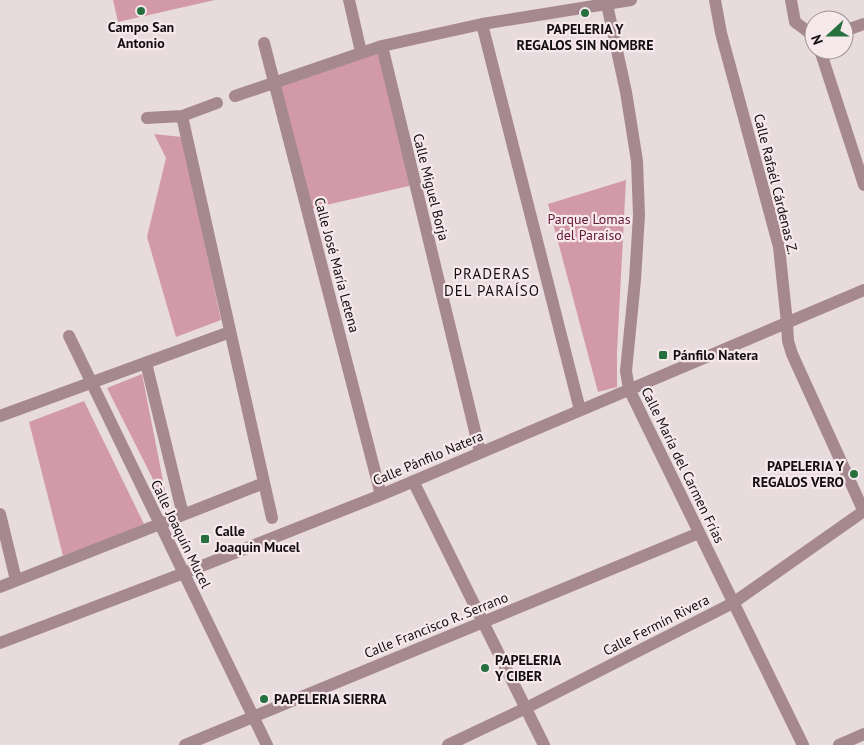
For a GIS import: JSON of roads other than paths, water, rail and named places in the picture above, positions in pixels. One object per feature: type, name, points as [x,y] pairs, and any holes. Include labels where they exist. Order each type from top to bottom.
[{"type":"street","points":[[349,0],[361,52]]},
{"type":"street","points":[[235,96],[382,46],[482,24],[607,2],[631,0]]},
{"type":"street","name":"Calle Rafaél Cárdenas Z.","points":[[716,0],[721,33],[779,247],[788,341],[792,354],[864,511]]},
{"type":"street","points":[[790,0],[796,22],[804,28]]},
{"type":"street","name":"Calle María del Carmen Frías","points":[[607,2],[626,92],[637,161],[639,215],[626,371],[629,390],[803,745]]},
{"type":"street","points":[[482,24],[580,410]]},
{"type":"street","name":"Calle José María Letena","points":[[264,43],[381,494]]},
{"type":"street","name":"Calle Miguel Borja","points":[[382,46],[480,452]]},
{"type":"street","points":[[823,60],[864,185]]},
{"type":"street","points":[[147,118],[182,116],[217,103]]},
{"type":"street","points":[[182,116],[272,518]]},
{"type":"street","name":"Calle Pánfilo Natera","points":[[0,642],[184,573],[413,481],[864,290]]},
{"type":"street","points":[[0,416],[230,332]]},
{"type":"street","name":"Calle Joaquín Mucel","points":[[69,336],[268,745]]},
{"type":"street","points":[[146,363],[183,515]]},
{"type":"street","points":[[413,481],[544,745]]},
{"type":"street","points":[[0,587],[264,483]]},
{"type":"street","name":"Calle Fermín Rivera","points":[[448,745],[526,708],[733,603],[864,511]]},
{"type":"street","points":[[0,514],[16,580]]},
{"type":"street","name":"Calle Francisco R. Serrano","points":[[185,745],[699,533]]},
{"type":"street","points":[[840,745],[864,734]]},
{"type":"place","name":"Campo San Antonio","points":[[141,11]]},
{"type":"place","name":"PAPELERIA Y REGALOS SIN NOMBRE","points":[[585,13]]},
{"type":"place","name":"Pánfilo Natera","points":[[663,355]]},
{"type":"place","name":"PAPELERIA Y REGALOS VERO","points":[[854,474]]},
{"type":"place","name":"Calle Joaquin Mucel","points":[[205,539]]},
{"type":"place","name":"PAPELERIA Y CIBER","points":[[485,668]]},
{"type":"place","name":"PAPELERIA SIERRA","points":[[264,699]]},
{"type":"district","name":"PRADERAS DEL PARAÍSO","points":[[492,282]]},
{"type":"park label","name":"Parque Lomas del Paraíso","points":[[589,227]]}]
